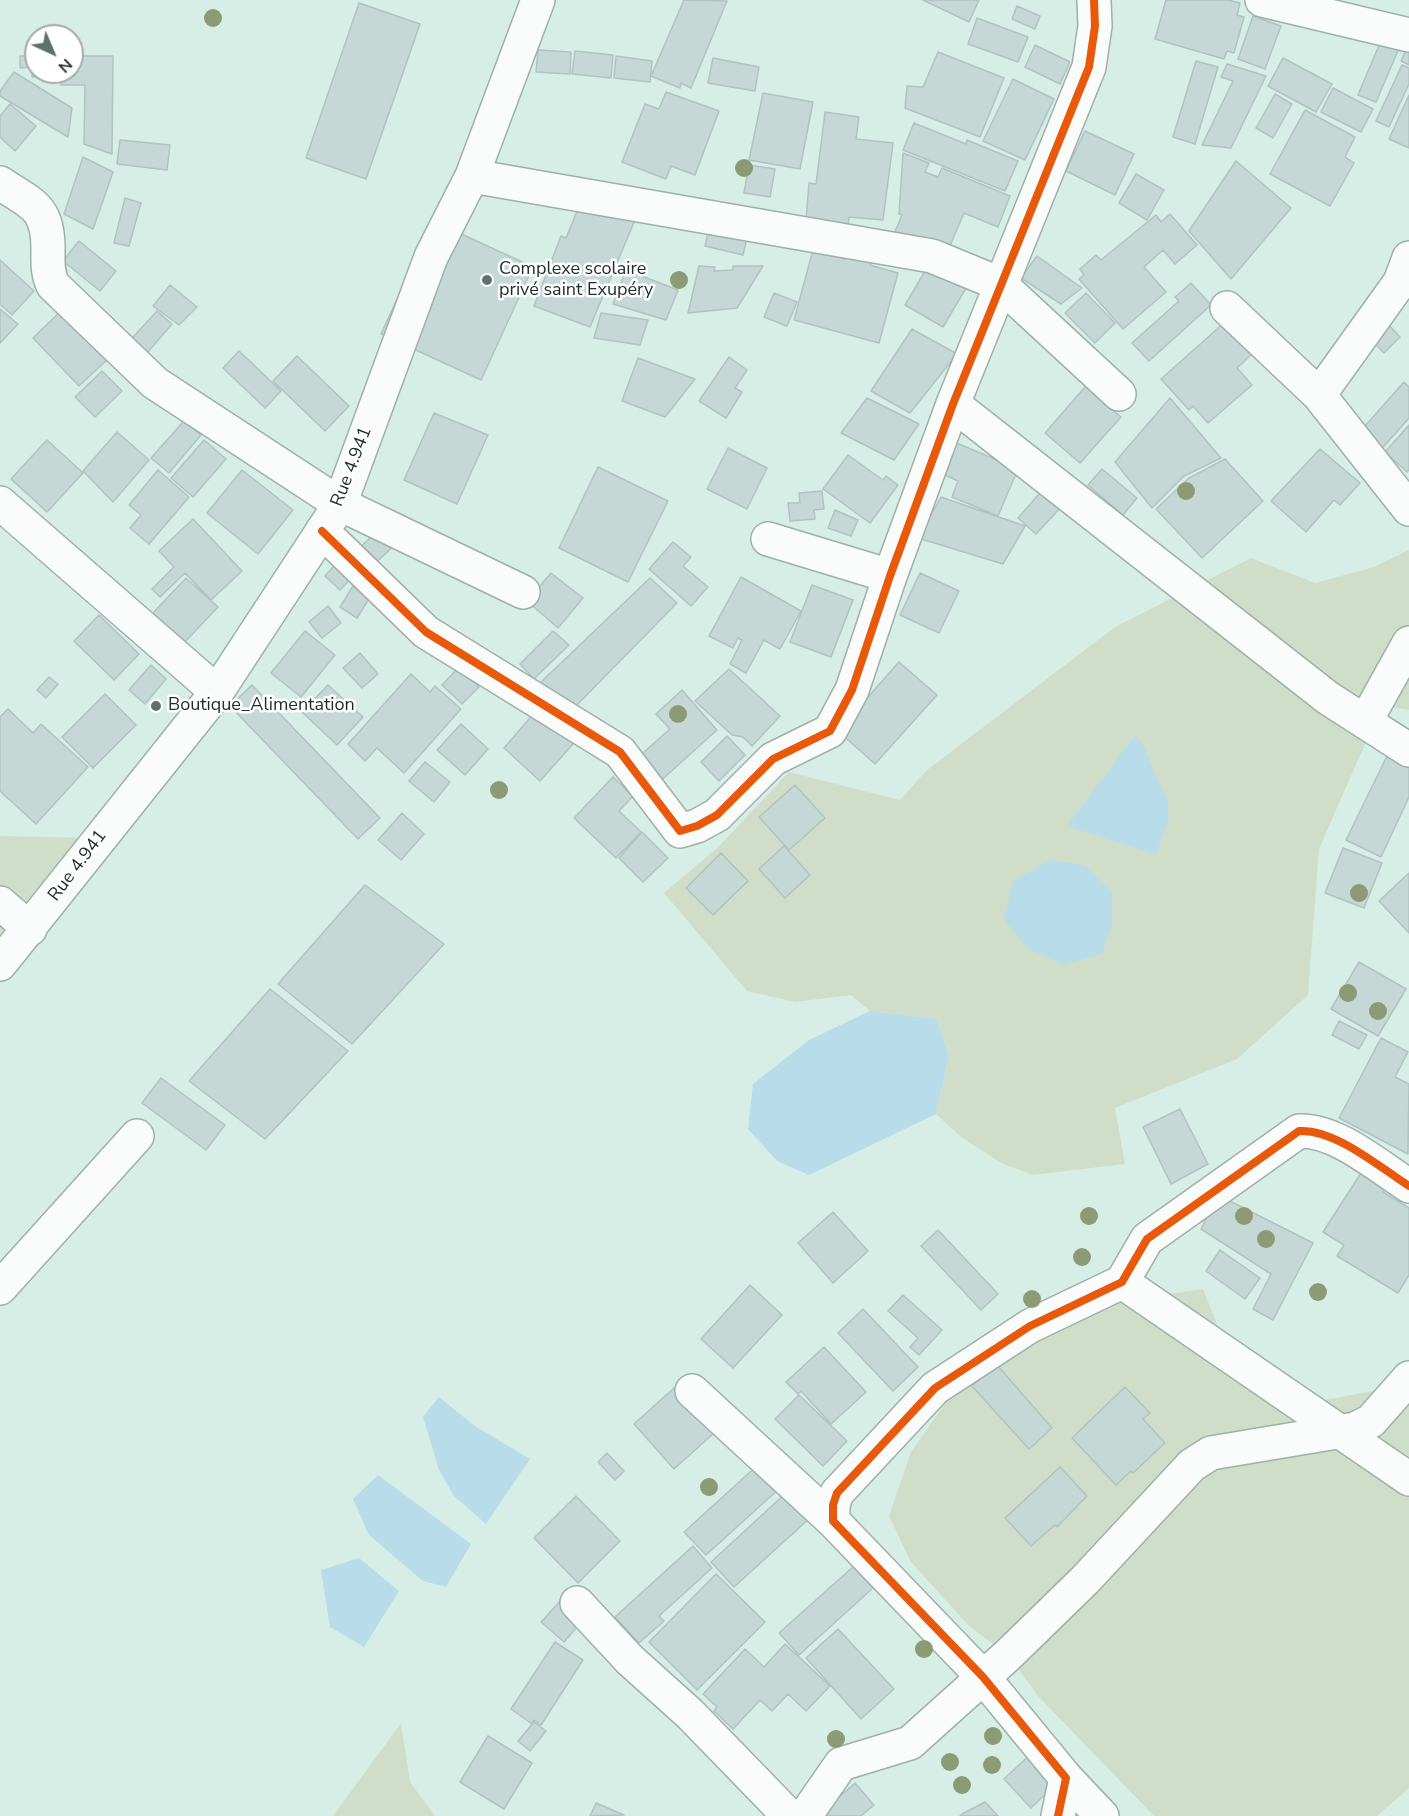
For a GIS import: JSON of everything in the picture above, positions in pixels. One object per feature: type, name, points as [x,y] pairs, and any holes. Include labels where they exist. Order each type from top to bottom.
[{"type":"street","name":"Rue 4.941","points":[[0,964],[30,929],[98,838],[217,692],[340,504],[431,257],[472,176],[538,0]]},
{"type":"street","points":[[322,531],[426,632],[620,752],[680,831],[697,826],[717,815],[773,759],[830,731],[852,690],[890,576],[954,404],[1000,284],[1089,67],[1095,26],[1094,0]]},
{"type":"street","points":[[1262,0],[1409,35]]},
{"type":"street","points":[[472,176],[932,256],[1000,284],[1119,394]]},
{"type":"street","points":[[0,183],[38,210],[47,224],[50,279],[78,310],[155,383],[340,504],[523,592]]},
{"type":"street","points":[[1320,395],[1400,282],[1409,258]]},
{"type":"street","points":[[1227,308],[1320,395],[1409,509]]},
{"type":"street","points":[[954,404],[1328,698],[1409,750]]},
{"type":"street","points":[[0,503],[217,692]]},
{"type":"street","points":[[768,539],[890,576]]},
{"type":"street","points":[[1365,722],[1409,643]]},
{"type":"street","points":[[0,903],[30,929]]},
{"type":"street","points":[[833,1521],[833,1504],[837,1493],[935,1388],[1030,1326],[1122,1282],[1147,1239],[1299,1131],[1315,1130],[1335,1139],[1409,1186]]},
{"type":"street","points":[[0,1288],[137,1136]]},
{"type":"street","points":[[1122,1282],[1409,1479]]},
{"type":"street","points":[[805,1816],[841,1764],[910,1743],[983,1677],[1085,1580],[1192,1465],[1211,1453],[1342,1431],[1371,1421],[1409,1377]]},
{"type":"street","points":[[692,1390],[833,1521],[983,1677],[1066,1778],[1102,1816]]},
{"type":"street","points":[[577,1603],[630,1660],[690,1714],[789,1816]]},
{"type":"street","points":[[1058,1816],[1066,1778]]},
{"type":"green space","points":[[1409,550],[1409,710],[1382,705],[1319,849],[1308,995],[1237,1059],[1115,1108],[1125,1164],[1033,1175],[1001,1163],[961,1137],[936,1114],[949,1056],[937,1019],[870,1011],[851,995],[795,1002],[747,991],[664,893],[717,848],[789,772],[900,800],[927,770],[1115,627],[1251,558],[1315,583],[1374,567]]},
{"type":"green space","points":[[0,836],[98,838],[0,964]]},
{"type":"green space","points":[[1203,1289],[1236,1372],[1287,1407],[1405,1385],[1409,1378],[1409,1788],[1377,1816],[1154,1816],[1039,1697],[1008,1655],[969,1626],[911,1562],[889,1516],[911,1452],[951,1395],[1055,1311]]},
{"type":"green space","points":[[401,1723],[410,1782],[435,1816],[333,1816]]},
{"type":"water","points":[[1135,735],[1145,748],[1153,771],[1167,798],[1169,818],[1156,855],[1067,826]]},
{"type":"water","points":[[1050,860],[1085,865],[1112,892],[1112,924],[1102,954],[1063,965],[1027,948],[1004,919],[1013,881]]},
{"type":"water","points":[[870,1011],[937,1019],[949,1056],[936,1114],[809,1175],[777,1161],[748,1129],[753,1084],[809,1040]]},
{"type":"water","points":[[439,1397],[475,1426],[530,1459],[486,1524],[454,1496],[439,1470],[423,1417]]},
{"type":"water","points":[[378,1475],[471,1544],[446,1587],[423,1581],[369,1535],[353,1499]]},
{"type":"water","points":[[359,1558],[399,1591],[364,1647],[330,1627],[321,1570]]},
{"type":"building","points":[[684,0],[727,1],[691,88],[681,83],[680,88],[651,76]]},
{"type":"building","points":[[923,0],[979,0],[969,22]]},
{"type":"building","points":[[1166,0],[1228,0],[1240,3],[1237,15],[1244,17],[1234,53],[1227,51],[1224,59],[1155,39]]},
{"type":"building","points":[[359,3],[420,24],[366,179],[306,158]]},
{"type":"building","points":[[1017,6],[1040,16],[1035,29],[1012,19]]},
{"type":"building","points":[[1253,16],[1281,26],[1265,69],[1238,59]]},
{"type":"building","points":[[977,18],[1028,37],[1018,62],[968,44]]},
{"type":"building","points":[[1385,31],[1403,39],[1376,102],[1358,95]]},
{"type":"building","points":[[1409,43],[1409,65],[1401,61]]},
{"type":"building","points":[[1035,45],[1070,62],[1060,84],[1025,67]]},
{"type":"building","points":[[538,50],[571,52],[570,74],[536,72]]},
{"type":"building","points":[[575,51],[613,55],[611,78],[572,74]]},
{"type":"building","points":[[938,52],[1004,78],[980,137],[905,108],[907,86],[923,87]]},
{"type":"building","points":[[20,56],[24,56],[24,68],[20,68]]},
{"type":"building","points":[[84,56],[113,56],[112,154],[84,144],[85,85],[61,85],[84,84]]},
{"type":"building","points":[[616,56],[652,61],[650,82],[614,78]]},
{"type":"building","points":[[713,58],[759,67],[755,91],[708,83]]},
{"type":"building","points":[[1283,58],[1332,84],[1316,112],[1268,86]]},
{"type":"building","points":[[1196,61],[1218,67],[1195,144],[1173,137]]},
{"type":"building","points":[[1227,64],[1266,76],[1231,148],[1202,145],[1233,81],[1221,77]]},
{"type":"building","points":[[1402,65],[1409,68],[1409,84],[1389,127],[1376,121]]},
{"type":"building","points":[[14,72],[24,78],[24,84],[33,84],[72,108],[68,137],[0,96],[0,91]]},
{"type":"building","points":[[1013,79],[1054,99],[1025,160],[983,141]]},
{"type":"building","points":[[1333,88],[1373,109],[1361,132],[1321,112]]},
{"type":"building","points":[[666,92],[719,111],[695,175],[671,166],[666,179],[622,162],[645,104],[659,109]]},
{"type":"building","points":[[763,93],[813,102],[800,169],[749,160]]},
{"type":"building","points":[[1275,94],[1292,104],[1273,138],[1256,128]]},
{"type":"building","points":[[1409,95],[1409,148],[1389,139]]},
{"type":"building","points":[[10,104],[36,126],[15,151],[0,137],[0,116]]},
{"type":"building","points":[[1305,110],[1355,137],[1345,157],[1354,163],[1330,206],[1270,174]]},
{"type":"building","points":[[825,112],[859,117],[856,139],[893,143],[883,220],[849,217],[848,226],[806,221],[809,183],[816,184]]},
{"type":"building","points":[[914,123],[966,144],[967,140],[1018,161],[1005,191],[903,150]]},
{"type":"building","points":[[1085,131],[1134,154],[1115,195],[1066,171]]},
{"type":"building","points":[[120,140],[170,145],[167,170],[117,164]]},
{"type":"building","points":[[903,153],[929,163],[925,172],[938,177],[942,168],[1010,196],[998,227],[964,213],[946,255],[894,234],[902,215],[899,214]]},
{"type":"building","points":[[83,157],[113,172],[93,229],[64,214]]},
{"type":"building","points":[[1236,161],[1291,208],[1231,279],[1189,231]]},
{"type":"building","points":[[749,165],[775,169],[770,197],[744,193]]},
{"type":"building","points":[[1136,174],[1164,190],[1147,220],[1119,203]]},
{"type":"building","points":[[125,198],[141,203],[129,246],[114,243]]},
{"type":"building","points":[[592,204],[635,220],[590,327],[534,306],[561,236],[566,238],[578,209],[589,213]]},
{"type":"building","points":[[1170,214],[1197,245],[1175,264],[1163,250],[1144,267],[1166,292],[1123,329],[1079,279],[1084,275],[1080,269],[1096,255],[1101,260],[1156,215],[1161,222]]},
{"type":"building","points":[[433,221],[533,267],[481,380],[381,334]]},
{"type":"building","points":[[710,223],[749,229],[743,255],[705,246]]},
{"type":"building","points":[[79,241],[116,271],[100,291],[63,261]]},
{"type":"building","points":[[847,249],[872,257],[870,265],[898,273],[879,343],[794,320],[813,250],[845,259]]},
{"type":"building","points":[[1037,256],[1082,288],[1061,304],[1021,278]]},
{"type":"building","points":[[0,260],[34,291],[12,315],[0,304]]},
{"type":"building","points":[[931,261],[969,283],[943,327],[905,305]]},
{"type":"building","points":[[699,266],[715,267],[714,271],[733,270],[733,266],[763,266],[737,308],[688,313]]},
{"type":"building","points":[[626,270],[678,290],[666,320],[613,304]]},
{"type":"building","points":[[1191,283],[1211,305],[1149,361],[1132,343],[1179,301],[1175,297]]},
{"type":"building","points":[[170,285],[197,307],[179,325],[153,306]]},
{"type":"building","points":[[774,293],[797,302],[787,326],[764,317]]},
{"type":"building","points":[[1086,293],[1115,323],[1095,343],[1065,313]]},
{"type":"building","points":[[0,309],[18,324],[0,343]]},
{"type":"building","points":[[63,309],[109,358],[79,386],[33,338]]},
{"type":"building","points":[[157,311],[172,324],[140,361],[124,347]]},
{"type":"building","points":[[601,313],[648,320],[640,345],[594,338]]},
{"type":"building","points":[[1225,322],[1253,353],[1237,368],[1252,385],[1208,423],[1193,406],[1189,410],[1161,379]]},
{"type":"building","points":[[1387,323],[1400,337],[1384,353],[1371,339]]},
{"type":"building","points":[[912,329],[957,354],[910,413],[871,391]]},
{"type":"building","points":[[239,351],[281,391],[265,408],[223,368]]},
{"type":"building","points":[[297,356],[349,406],[325,431],[273,381]]},
{"type":"building","points":[[729,357],[747,370],[735,388],[742,392],[726,418],[699,401]]},
{"type":"building","points":[[638,358],[695,379],[665,417],[622,401]]},
{"type":"building","points":[[102,371],[122,391],[95,417],[75,397]]},
{"type":"building","points":[[1404,382],[1409,387],[1409,418],[1377,454],[1357,435]]},
{"type":"building","points":[[1086,386],[1121,417],[1080,463],[1045,433]]},
{"type":"building","points":[[867,398],[919,424],[894,460],[841,433]]},
{"type":"building","points":[[1170,398],[1221,458],[1184,476],[1152,508],[1115,462]]},
{"type":"building","points":[[434,413],[488,435],[457,504],[404,480]]},
{"type":"building","points":[[184,421],[201,435],[169,473],[151,458]]},
{"type":"building","points":[[1409,425],[1409,470],[1407,472],[1385,452]]},
{"type":"building","points":[[117,432],[149,460],[113,502],[83,471]]},
{"type":"building","points":[[47,440],[83,473],[47,512],[11,479]]},
{"type":"building","points":[[204,440],[226,459],[193,497],[171,478]]},
{"type":"building","points":[[952,441],[1018,469],[998,516],[952,497],[958,481],[938,472]]},
{"type":"building","points":[[728,448],[767,468],[747,509],[707,489]]},
{"type":"building","points":[[1320,449],[1360,483],[1340,505],[1334,500],[1306,532],[1271,501]]},
{"type":"building","points":[[848,455],[883,480],[886,476],[898,485],[870,523],[823,489]]},
{"type":"building","points":[[1225,459],[1263,501],[1202,558],[1156,509],[1189,478]]},
{"type":"building","points":[[598,467],[668,501],[628,582],[559,548]]},
{"type":"building","points":[[1102,469],[1137,498],[1123,515],[1088,485]]},
{"type":"building","points":[[158,470],[189,497],[149,544],[130,528],[141,515],[129,505]]},
{"type":"building","points":[[242,470],[293,510],[258,554],[207,513]]},
{"type":"building","points":[[1046,486],[1065,503],[1036,534],[1018,518]]},
{"type":"building","points":[[822,491],[824,509],[814,510],[815,519],[790,521],[788,503],[800,503],[799,493]]},
{"type":"building","points":[[941,497],[1025,526],[1003,564],[918,538]]},
{"type":"building","points":[[835,510],[858,520],[851,536],[828,528]]},
{"type":"building","points":[[193,519],[242,571],[211,600],[185,573],[160,597],[152,589],[174,567],[159,551]]},
{"type":"building","points":[[380,529],[395,545],[371,567],[356,551]]},
{"type":"building","points":[[673,542],[691,557],[683,566],[708,587],[691,606],[649,569]]},
{"type":"building","points":[[342,557],[357,572],[340,590],[325,576]]},
{"type":"building","points":[[551,573],[583,598],[558,628],[527,601]]},
{"type":"building","points":[[920,573],[959,591],[939,633],[900,615]]},
{"type":"building","points":[[741,577],[801,611],[780,649],[764,640],[746,673],[730,664],[742,640],[738,638],[733,648],[709,636]]},
{"type":"building","points":[[186,578],[218,607],[182,645],[151,615]]},
{"type":"building","points":[[650,578],[677,603],[570,712],[540,683]]},
{"type":"building","points":[[812,585],[853,600],[831,657],[790,642]]},
{"type":"building","points":[[353,586],[370,597],[357,618],[340,607]]},
{"type":"building","points":[[328,606],[341,623],[322,638],[309,622]]},
{"type":"building","points":[[99,615],[139,654],[114,680],[74,641]]},
{"type":"building","points":[[305,631],[335,655],[301,697],[271,673]]},
{"type":"building","points":[[553,631],[569,645],[534,679],[520,664]]},
{"type":"building","points":[[360,653],[378,674],[362,688],[343,668]]},
{"type":"building","points":[[899,662],[937,695],[875,764],[838,731]]},
{"type":"building","points":[[151,665],[166,679],[145,704],[129,690]]},
{"type":"building","points":[[459,667],[479,687],[462,704],[442,685]]},
{"type":"building","points":[[729,669],[780,716],[752,746],[743,737],[732,735],[695,701]]},
{"type":"building","points":[[411,674],[430,692],[435,686],[461,709],[404,773],[377,748],[365,761],[348,744]]},
{"type":"building","points":[[49,677],[58,684],[46,698],[37,690]]},
{"type":"building","points":[[252,685],[380,818],[358,839],[230,706]]},
{"type":"building","points":[[328,685],[363,717],[337,745],[302,712]]},
{"type":"building","points":[[682,690],[717,730],[656,785],[634,761],[670,729],[656,714]]},
{"type":"building","points":[[105,694],[136,725],[93,768],[62,737]]},
{"type":"building","points":[[8,709],[33,733],[41,724],[88,767],[36,824],[0,791],[0,717]]},
{"type":"building","points":[[536,711],[573,744],[540,781],[504,748]]},
{"type":"building","points":[[461,724],[488,749],[465,775],[437,750]]},
{"type":"building","points":[[727,736],[745,755],[719,781],[701,762]]},
{"type":"building","points":[[1387,756],[1409,766],[1409,797],[1381,857],[1346,840]]},
{"type":"building","points":[[425,762],[450,782],[434,802],[409,781]]},
{"type":"building","points":[[613,777],[633,796],[619,811],[641,832],[616,858],[574,818]]},
{"type":"building","points":[[795,785],[825,818],[789,850],[759,817]]},
{"type":"building","points":[[402,813],[424,834],[401,860],[378,840]]},
{"type":"building","points":[[642,832],[668,858],[643,882],[619,858]]},
{"type":"building","points":[[784,846],[810,875],[785,898],[759,869]]},
{"type":"building","points":[[1343,848],[1382,863],[1364,908],[1325,893]]},
{"type":"building","points":[[721,853],[748,881],[713,915],[686,888]]},
{"type":"building","points":[[1409,873],[1409,933],[1379,901]]},
{"type":"building","points":[[365,885],[444,944],[352,1044],[278,984]]},
{"type":"building","points":[[1359,962],[1406,989],[1378,1036],[1331,1009]]},
{"type":"building","points":[[270,989],[348,1051],[265,1139],[189,1081]]},
{"type":"building","points":[[1339,1021],[1367,1035],[1359,1049],[1332,1035]]},
{"type":"building","points":[[1381,1038],[1408,1052],[1395,1077],[1409,1084],[1408,1154],[1339,1118]]},
{"type":"building","points":[[161,1078],[225,1125],[206,1150],[142,1103]]},
{"type":"building","points":[[1180,1109],[1208,1164],[1171,1184],[1143,1127]]},
{"type":"building","points":[[1363,1170],[1387,1185],[1383,1192],[1409,1208],[1409,1275],[1398,1293],[1337,1256],[1344,1245],[1323,1232]]},
{"type":"building","points":[[1218,1195],[1313,1243],[1273,1320],[1253,1309],[1271,1274],[1201,1229]]},
{"type":"building","points":[[833,1212],[868,1251],[833,1283],[798,1243]]},
{"type":"building","points":[[938,1230],[998,1294],[981,1310],[921,1246]]},
{"type":"building","points":[[1220,1250],[1260,1278],[1245,1299],[1206,1271]]},
{"type":"building","points":[[750,1285],[782,1315],[733,1368],[701,1339]]},
{"type":"building","points":[[903,1295],[942,1330],[919,1355],[910,1347],[918,1338],[888,1311]]},
{"type":"building","points":[[863,1309],[918,1367],[893,1391],[838,1333]]},
{"type":"building","points":[[824,1347],[866,1392],[831,1424],[801,1391],[798,1394],[786,1382]]},
{"type":"building","points":[[997,1365],[1052,1428],[1029,1449],[972,1386]]},
{"type":"building","points":[[1125,1387],[1150,1413],[1143,1419],[1165,1443],[1133,1473],[1131,1471],[1116,1485],[1072,1438]]},
{"type":"building","points":[[674,1388],[714,1433],[674,1469],[634,1424]]},
{"type":"building","points":[[799,1395],[847,1441],[823,1466],[775,1419]]},
{"type":"building","points":[[607,1453],[624,1471],[615,1480],[598,1462]]},
{"type":"building","points":[[760,1463],[781,1487],[706,1555],[684,1532]]},
{"type":"building","points":[[1060,1467],[1087,1496],[1057,1527],[1055,1525],[1031,1546],[1005,1518]]},
{"type":"building","points":[[787,1492],[810,1518],[734,1587],[711,1562]]},
{"type":"building","points":[[576,1496],[620,1541],[578,1583],[534,1538]]},
{"type":"building","points":[[693,1546],[712,1568],[659,1616],[664,1621],[639,1643],[615,1617]]},
{"type":"building","points":[[854,1566],[873,1588],[799,1655],[779,1633]]},
{"type":"building","points":[[716,1574],[765,1622],[697,1690],[649,1642]]},
{"type":"building","points":[[562,1599],[584,1619],[564,1642],[541,1622]]},
{"type":"building","points":[[838,1629],[894,1689],[861,1719],[806,1658]]},
{"type":"building","points":[[555,1642],[583,1660],[541,1725],[534,1720],[532,1724],[511,1709]]},
{"type":"building","points":[[785,1644],[830,1686],[806,1711],[788,1694],[772,1711],[760,1700],[733,1729],[714,1711],[717,1707],[703,1694],[745,1649],[764,1667]]},
{"type":"building","points":[[534,1722],[546,1731],[530,1751],[518,1741]]},
{"type":"building","points":[[488,1736],[532,1763],[504,1809],[460,1782]]},
{"type":"building","points":[[1035,1750],[1062,1778],[1031,1808],[1004,1779]]},
{"type":"building","points":[[855,1783],[874,1805],[861,1816],[821,1816],[835,1793],[839,1797]]},
{"type":"building","points":[[985,1802],[998,1816],[960,1816],[962,1814]]},
{"type":"building","points":[[596,1803],[624,1815],[590,1816]]},
{"type":"cycle path","points":[[322,531],[426,632],[620,752],[680,831],[697,826],[717,815],[773,759],[830,731],[852,690],[890,576],[953,404],[1089,67],[1095,26],[1094,0]]},
{"type":"cycle path","points":[[1058,1816],[1066,1778],[983,1677],[833,1521],[833,1505],[837,1493],[935,1388],[1030,1326],[1122,1282],[1147,1239],[1299,1131],[1313,1132],[1341,1142],[1409,1186]]},
{"type":"place","name":"Complexe scolaire privé saint Exupéry","points":[[487,280]]},
{"type":"place","name":"Boutique_Alimentation","points":[[156,706]]}]
